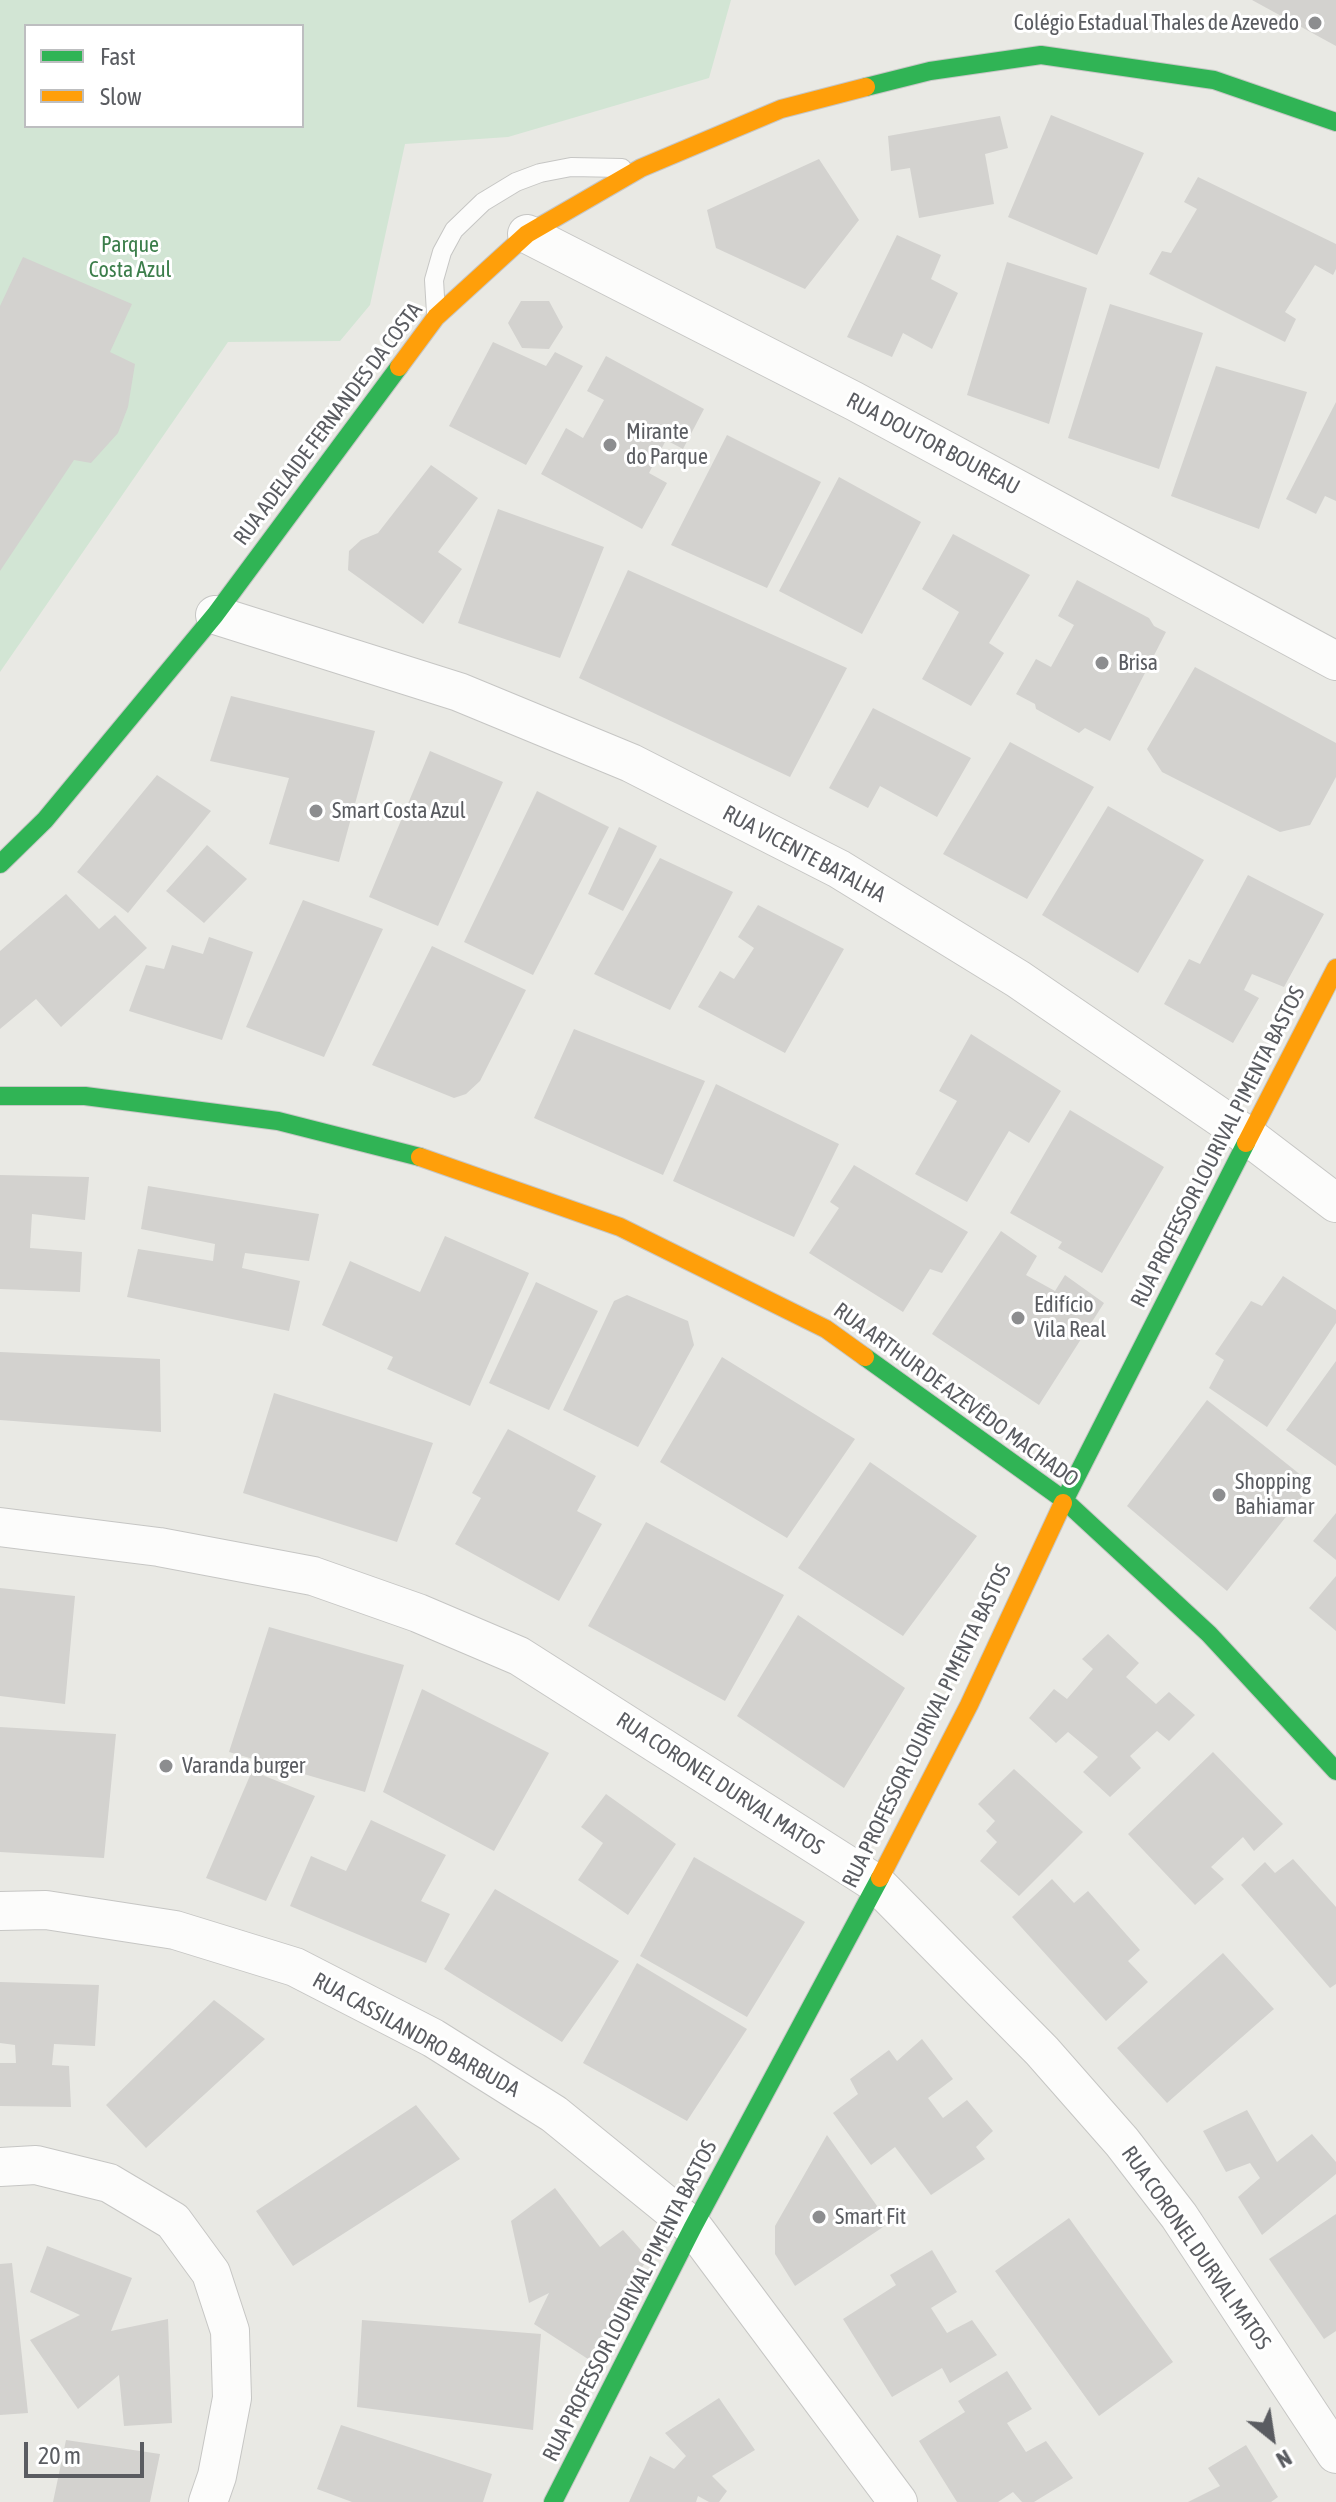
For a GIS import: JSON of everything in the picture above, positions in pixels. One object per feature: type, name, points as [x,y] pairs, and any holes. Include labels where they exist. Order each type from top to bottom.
[{"type":"street","name":"RUA ADELAIDE FERNANDES DA COSTA","points":[[0,864],[45,820],[215,615],[436,317],[527,234],[641,168],[781,109],[930,71],[1041,55],[1214,80],[1336,122]]},
{"type":"street","name":"RUA DOUTOR BOUREAU","points":[[527,234],[854,401],[1336,661]]},
{"type":"street","name":"RUA VICENTE BATALHA","points":[[215,615],[459,692],[631,763],[839,869],[1018,979],[1249,1137],[1336,1203]]},
{"type":"street","name":"RUA PROFESSOR LOURIVAL PIMENTA BASTOS","points":[[553,2502],[693,2227],[969,1705],[1064,1500],[1336,968]]},
{"type":"street","name":"RUA ARTHUR DE AZEVÊDO MACHADO","points":[[0,1096],[85,1096],[278,1121],[439,1162],[620,1227],[826,1329],[1064,1500],[1209,1634],[1336,1771]]},
{"type":"street","name":"RUA CORONEL DURVAL MATOS","points":[[0,1527],[159,1547],[313,1576],[418,1613],[519,1656],[877,1884],[1042,2051],[1122,2142],[1179,2216],[1336,2454]]},
{"type":"street","name":"RUA CASSILANDRO BARBUDA","points":[[0,1911],[46,1910],[175,1930],[295,1967],[433,2038],[554,2114],[693,2227],[898,2502]]},
{"type":"street","points":[[0,2167],[36,2165],[109,2183],[173,2221],[211,2273],[230,2331],[232,2398],[217,2476],[208,2502]]},
{"type":"lane","points":[[436,317],[434,280],[442,252],[454,230],[483,202],[516,182],[540,173],[571,167],[641,168]]},
{"type":"green space","name":"Parque Costa Azul","points":[[0,0],[731,0],[709,78],[508,137],[405,144],[370,305],[340,341],[228,342],[0,672]]},
{"type":"building","name":"Colégio Estadual Thales de Azevedo","points":[[1252,0],[1336,0],[1336,46]]},
{"type":"building","points":[[1051,115],[1144,153],[1097,255],[1008,217]]},
{"type":"building","points":[[1000,116],[1008,148],[985,154],[994,204],[919,218],[910,168],[891,171],[888,136]]},
{"type":"building","points":[[819,159],[859,220],[805,289],[716,248],[707,210]]},
{"type":"building","points":[[1198,177],[1336,244],[1336,269],[1333,275],[1315,265],[1285,312],[1296,319],[1285,342],[1149,274],[1162,251],[1171,253],[1197,209],[1184,202]]},
{"type":"building","points":[[897,235],[941,255],[931,279],[958,293],[932,349],[903,333],[892,357],[847,337]]},
{"type":"building","points":[[23,257],[132,304],[110,352],[135,364],[128,407],[118,433],[91,463],[74,460],[0,571],[0,306]]},
{"type":"building","points":[[1007,262],[1087,288],[1049,424],[967,395]]},
{"type":"building","points":[[521,301],[549,301],[563,327],[549,349],[522,348],[508,323]]},
{"type":"building","points":[[1110,304],[1203,333],[1159,469],[1068,438]]},
{"type":"building","points":[[493,342],[546,366],[555,352],[583,366],[526,465],[449,426]]},
{"type":"building","name":"Mirante do Parque","points":[[606,356],[704,409],[683,449],[666,440],[649,473],[667,483],[642,529],[541,474],[566,428],[583,438],[604,400],[587,391]]},
{"type":"building","points":[[1216,366],[1307,392],[1259,529],[1171,496]]},
{"type":"building","points":[[1336,402],[1336,501],[1325,496],[1316,514],[1286,499]]},
{"type":"building","points":[[727,435],[821,482],[767,588],[671,545]]},
{"type":"building","points":[[431,465],[478,498],[438,552],[462,569],[423,624],[348,570],[349,551],[361,540],[378,533]]},
{"type":"building","points":[[839,477],[921,522],[862,634],[779,591]]},
{"type":"building","points":[[498,509],[604,547],[560,658],[458,623]]},
{"type":"building","points":[[953,534],[1030,575],[989,643],[1004,653],[971,706],[922,679],[959,612],[922,589]]},
{"type":"building","points":[[628,570],[847,668],[790,777],[579,678]]},
{"type":"building","name":"Brisa","points":[[1077,580],[1149,618],[1154,626],[1166,632],[1110,741],[1085,728],[1079,733],[1016,694],[1036,659],[1051,667],[1074,625],[1058,616]]},
{"type":"building","points":[[1195,667],[1336,743],[1336,777],[1310,825],[1280,832],[1162,772],[1147,749]]},
{"type":"building","name":"Smart Costa Azul","points":[[231,696],[375,731],[339,862],[269,844],[289,778],[210,761]]},
{"type":"building","points":[[873,708],[971,758],[937,817],[880,786],[868,808],[829,788]]},
{"type":"building","points":[[1010,742],[1094,787],[1027,899],[943,854]]},
{"type":"building","points":[[430,751],[503,782],[438,926],[369,897]]},
{"type":"building","points":[[157,775],[211,811],[128,913],[77,872]]},
{"type":"building","points":[[537,791],[609,827],[533,975],[464,942]]},
{"type":"building","points":[[1108,806],[1204,860],[1138,973],[1042,915]]},
{"type":"building","points":[[619,827],[657,846],[623,911],[588,894]]},
{"type":"building","points":[[207,845],[247,879],[204,923],[166,891]]},
{"type":"building","points":[[660,858],[733,892],[670,1010],[594,974]]},
{"type":"building","points":[[1248,875],[1324,914],[1284,987],[1252,974],[1244,990],[1259,998],[1233,1043],[1164,1004],[1189,959],[1200,964]]},
{"type":"building","points":[[66,894],[99,929],[115,915],[147,948],[61,1027],[36,999],[0,1029],[0,951]]},
{"type":"building","points":[[303,900],[383,929],[324,1057],[246,1027]]},
{"type":"building","points":[[758,905],[844,949],[785,1053],[698,1007],[720,971],[734,979],[754,948],[738,937]]},
{"type":"building","points":[[209,937],[253,952],[222,1040],[129,1011],[146,965],[164,969],[172,945],[203,954]]},
{"type":"building","points":[[432,946],[526,990],[480,1081],[466,1094],[454,1098],[372,1065]]},
{"type":"building","points":[[574,1029],[705,1081],[663,1175],[534,1118]]},
{"type":"building","points":[[971,1034],[1061,1091],[1029,1143],[1009,1131],[967,1202],[915,1174],[957,1101],[939,1091]]},
{"type":"building","points":[[716,1084],[839,1144],[794,1237],[673,1181]]},
{"type":"building","points":[[1070,1110],[1164,1167],[1102,1273],[1058,1248],[1062,1242],[1010,1213]]},
{"type":"building","points":[[854,1165],[968,1232],[942,1273],[930,1269],[903,1312],[809,1253],[839,1208],[830,1202]]},
{"type":"building","points":[[0,1175],[89,1177],[85,1220],[32,1214],[30,1248],[82,1252],[80,1292],[0,1289]]},
{"type":"building","points":[[148,1186],[319,1214],[309,1261],[245,1253],[242,1268],[300,1281],[289,1331],[127,1297],[138,1249],[213,1261],[215,1244],[141,1229]]},
{"type":"building","name":"Edifício Vila Real","points":[[1001,1231],[1037,1256],[1026,1275],[1055,1291],[1065,1275],[1104,1303],[1039,1405],[932,1334]]},
{"type":"building","points":[[445,1236],[529,1273],[470,1406],[387,1369],[393,1357],[322,1325],[350,1261],[420,1292]]},
{"type":"building","points":[[1283,1276],[1336,1310],[1336,1323],[1267,1427],[1209,1388],[1224,1360],[1215,1354],[1251,1301],[1262,1306]]},
{"type":"building","points":[[536,1282],[598,1311],[549,1410],[489,1383]]},
{"type":"building","points":[[627,1295],[688,1321],[694,1345],[638,1447],[563,1410],[614,1301]]},
{"type":"building","points":[[0,1352],[160,1359],[161,1432],[0,1420]]},
{"type":"building","points":[[722,1357],[855,1439],[787,1538],[660,1462]]},
{"type":"building","points":[[1336,1361],[1336,1466],[1286,1430]]},
{"type":"building","points":[[274,1393],[433,1443],[397,1542],[243,1493]]},
{"type":"building","name":"Shopping Bahiamar","points":[[1207,1400],[1312,1484],[1227,1591],[1127,1506]]},
{"type":"building","points":[[508,1429],[596,1476],[577,1511],[602,1524],[559,1601],[455,1544],[481,1498],[472,1493]]},
{"type":"building","points":[[870,1462],[977,1536],[903,1636],[798,1568]]},
{"type":"building","points":[[1336,1513],[1336,1560],[1313,1541]]},
{"type":"building","points":[[646,1522],[784,1595],[725,1701],[588,1626]]},
{"type":"building","points":[[1336,1576],[1336,1631],[1309,1608]]},
{"type":"building","points":[[0,1588],[75,1596],[65,1704],[0,1696]]},
{"type":"building","points":[[798,1615],[905,1688],[844,1788],[737,1716]]},
{"type":"building","points":[[269,1627],[404,1665],[365,1792],[229,1752]]},
{"type":"building","points":[[1108,1634],[1139,1663],[1126,1677],[1156,1704],[1169,1692],[1195,1715],[1169,1741],[1157,1731],[1130,1756],[1141,1768],[1110,1797],[1083,1772],[1098,1757],[1068,1732],[1056,1743],[1029,1718],[1054,1689],[1067,1699],[1093,1669],[1082,1659]]},
{"type":"building","points":[[422,1689],[549,1753],[494,1851],[383,1792]]},
{"type":"building","points":[[0,1727],[116,1734],[104,1858],[0,1852]]},
{"type":"building","points":[[1213,1752],[1283,1824],[1254,1851],[1243,1837],[1211,1867],[1224,1879],[1195,1905],[1128,1834]]},
{"type":"building","points":[[1014,1769],[1083,1832],[1019,1896],[980,1861],[997,1842],[986,1831],[995,1821],[978,1804]]},
{"type":"building","points":[[252,1771],[315,1796],[266,1901],[206,1878]]},
{"type":"building","points":[[606,1794],[676,1844],[628,1915],[578,1880],[603,1843],[581,1827]]},
{"type":"building","points":[[371,1820],[446,1855],[421,1901],[450,1914],[426,1963],[290,1906],[311,1856],[346,1871]]},
{"type":"building","points":[[694,1857],[805,1922],[747,2017],[640,1956]]},
{"type":"building","points":[[1293,1859],[1336,1907],[1336,1984],[1330,1988],[1241,1885],[1265,1862],[1275,1873]]},
{"type":"building","points":[[1052,1879],[1074,1903],[1088,1891],[1140,1950],[1128,1961],[1148,1982],[1106,2021],[1012,1917]]},
{"type":"building","points":[[495,1889],[619,1961],[562,2042],[444,1969]]},
{"type":"building","points":[[1223,1953],[1274,2009],[1167,2103],[1117,2048]]},
{"type":"building","points":[[637,1963],[747,2029],[687,2121],[583,2063]]},
{"type":"building","points":[[0,1982],[99,1985],[95,2046],[54,2044],[52,2065],[69,2066],[71,2107],[0,2106],[0,2063],[16,2063],[15,2045],[0,2043]]},
{"type":"building","points":[[214,2000],[265,2039],[146,2148],[106,2105]]},
{"type":"building","points":[[922,2039],[953,2079],[928,2098],[943,2118],[967,2100],[993,2131],[976,2147],[985,2159],[931,2195],[895,2147],[871,2165],[833,2113],[858,2094],[850,2079],[889,2050],[897,2061]]},
{"type":"building","points":[[416,2105],[460,2159],[293,2266],[256,2211]]},
{"type":"building","points":[[1247,2110],[1277,2162],[1312,2134],[1336,2162],[1336,2174],[1262,2235],[1238,2197],[1260,2178],[1250,2163],[1226,2172],[1203,2131]]},
{"type":"building","points":[[827,2135],[889,2223],[795,2286],[775,2254],[775,2226]]},
{"type":"building","points":[[555,2188],[600,2247],[623,2230],[648,2258],[622,2299],[591,2361],[534,2324],[549,2293],[529,2303],[511,2221]]},
{"type":"building","points":[[1336,2214],[1336,2331],[1324,2339],[1269,2259]]},
{"type":"building","points":[[1069,2218],[1173,2362],[1099,2416],[995,2271]]},
{"type":"building","points":[[47,2246],[132,2278],[111,2331],[168,2319],[172,2423],[124,2426],[119,2375],[78,2409],[30,2340],[80,2315],[30,2292]]},
{"type":"building","points":[[932,2250],[957,2292],[931,2308],[947,2333],[972,2320],[997,2355],[950,2383],[942,2368],[892,2397],[843,2319],[896,2285],[890,2275]]},
{"type":"building","points":[[12,2263],[28,2413],[0,2415],[0,2264]]},
{"type":"building","points":[[362,2320],[541,2334],[533,2430],[357,2407]]},
{"type":"building","points":[[1007,2371],[1032,2409],[1007,2423],[1026,2452],[1046,2441],[1073,2478],[1034,2502],[1022,2502],[1013,2492],[998,2502],[957,2502],[919,2441],[965,2412],[958,2401]]},
{"type":"building","points":[[719,2398],[755,2450],[712,2476],[727,2491],[719,2502],[709,2502],[698,2496],[696,2502],[629,2502],[650,2456],[674,2469],[686,2456],[665,2433]]},
{"type":"building","points":[[341,2425],[492,2474],[483,2502],[352,2502],[317,2489]]},
{"type":"building","points":[[66,2440],[160,2454],[150,2502],[53,2502]]},
{"type":"building","points":[[1246,2445],[1278,2497],[1271,2502],[1188,2502],[1220,2486],[1208,2468]]},
{"type":"traffic: fast","points":[[866,87],[930,71],[1041,55],[1214,80],[1336,122]]},
{"type":"traffic: fast","points":[[0,864],[45,820],[215,615],[399,367]]},
{"type":"traffic: fast","points":[[0,1096],[85,1096],[278,1121],[420,1157]]},
{"type":"traffic: fast","points":[[1063,1503],[1246,1143]]},
{"type":"traffic: fast","points":[[865,1357],[1064,1500],[1209,1634],[1336,1771]]},
{"type":"traffic: fast","points":[[553,2502],[693,2227],[880,1878]]},
{"type":"traffic: slow","points":[[399,367],[436,317],[527,234],[641,168],[781,109],[866,87]]},
{"type":"traffic: slow","points":[[1246,1143],[1336,968]]},
{"type":"traffic: slow","points":[[420,1157],[620,1227],[826,1329],[865,1357]]},
{"type":"traffic: slow","points":[[880,1878],[969,1705],[1063,1503]]},
{"type":"place","name":"Colégio Estadual Thales de Azevedo","points":[[1315,23]]},
{"type":"place","name":"Mirante do Parque","points":[[610,445]]},
{"type":"place","name":"Brisa","points":[[1102,663]]},
{"type":"place","name":"Smart Costa Azul","points":[[316,811]]},
{"type":"place","name":"Edifício Vila Real","points":[[1018,1318]]},
{"type":"place","name":"Shopping Bahiamar","points":[[1219,1495]]},
{"type":"place","name":"Varanda burger","points":[[166,1766]]},
{"type":"place","name":"Smart Fit","points":[[819,2217]]}]
